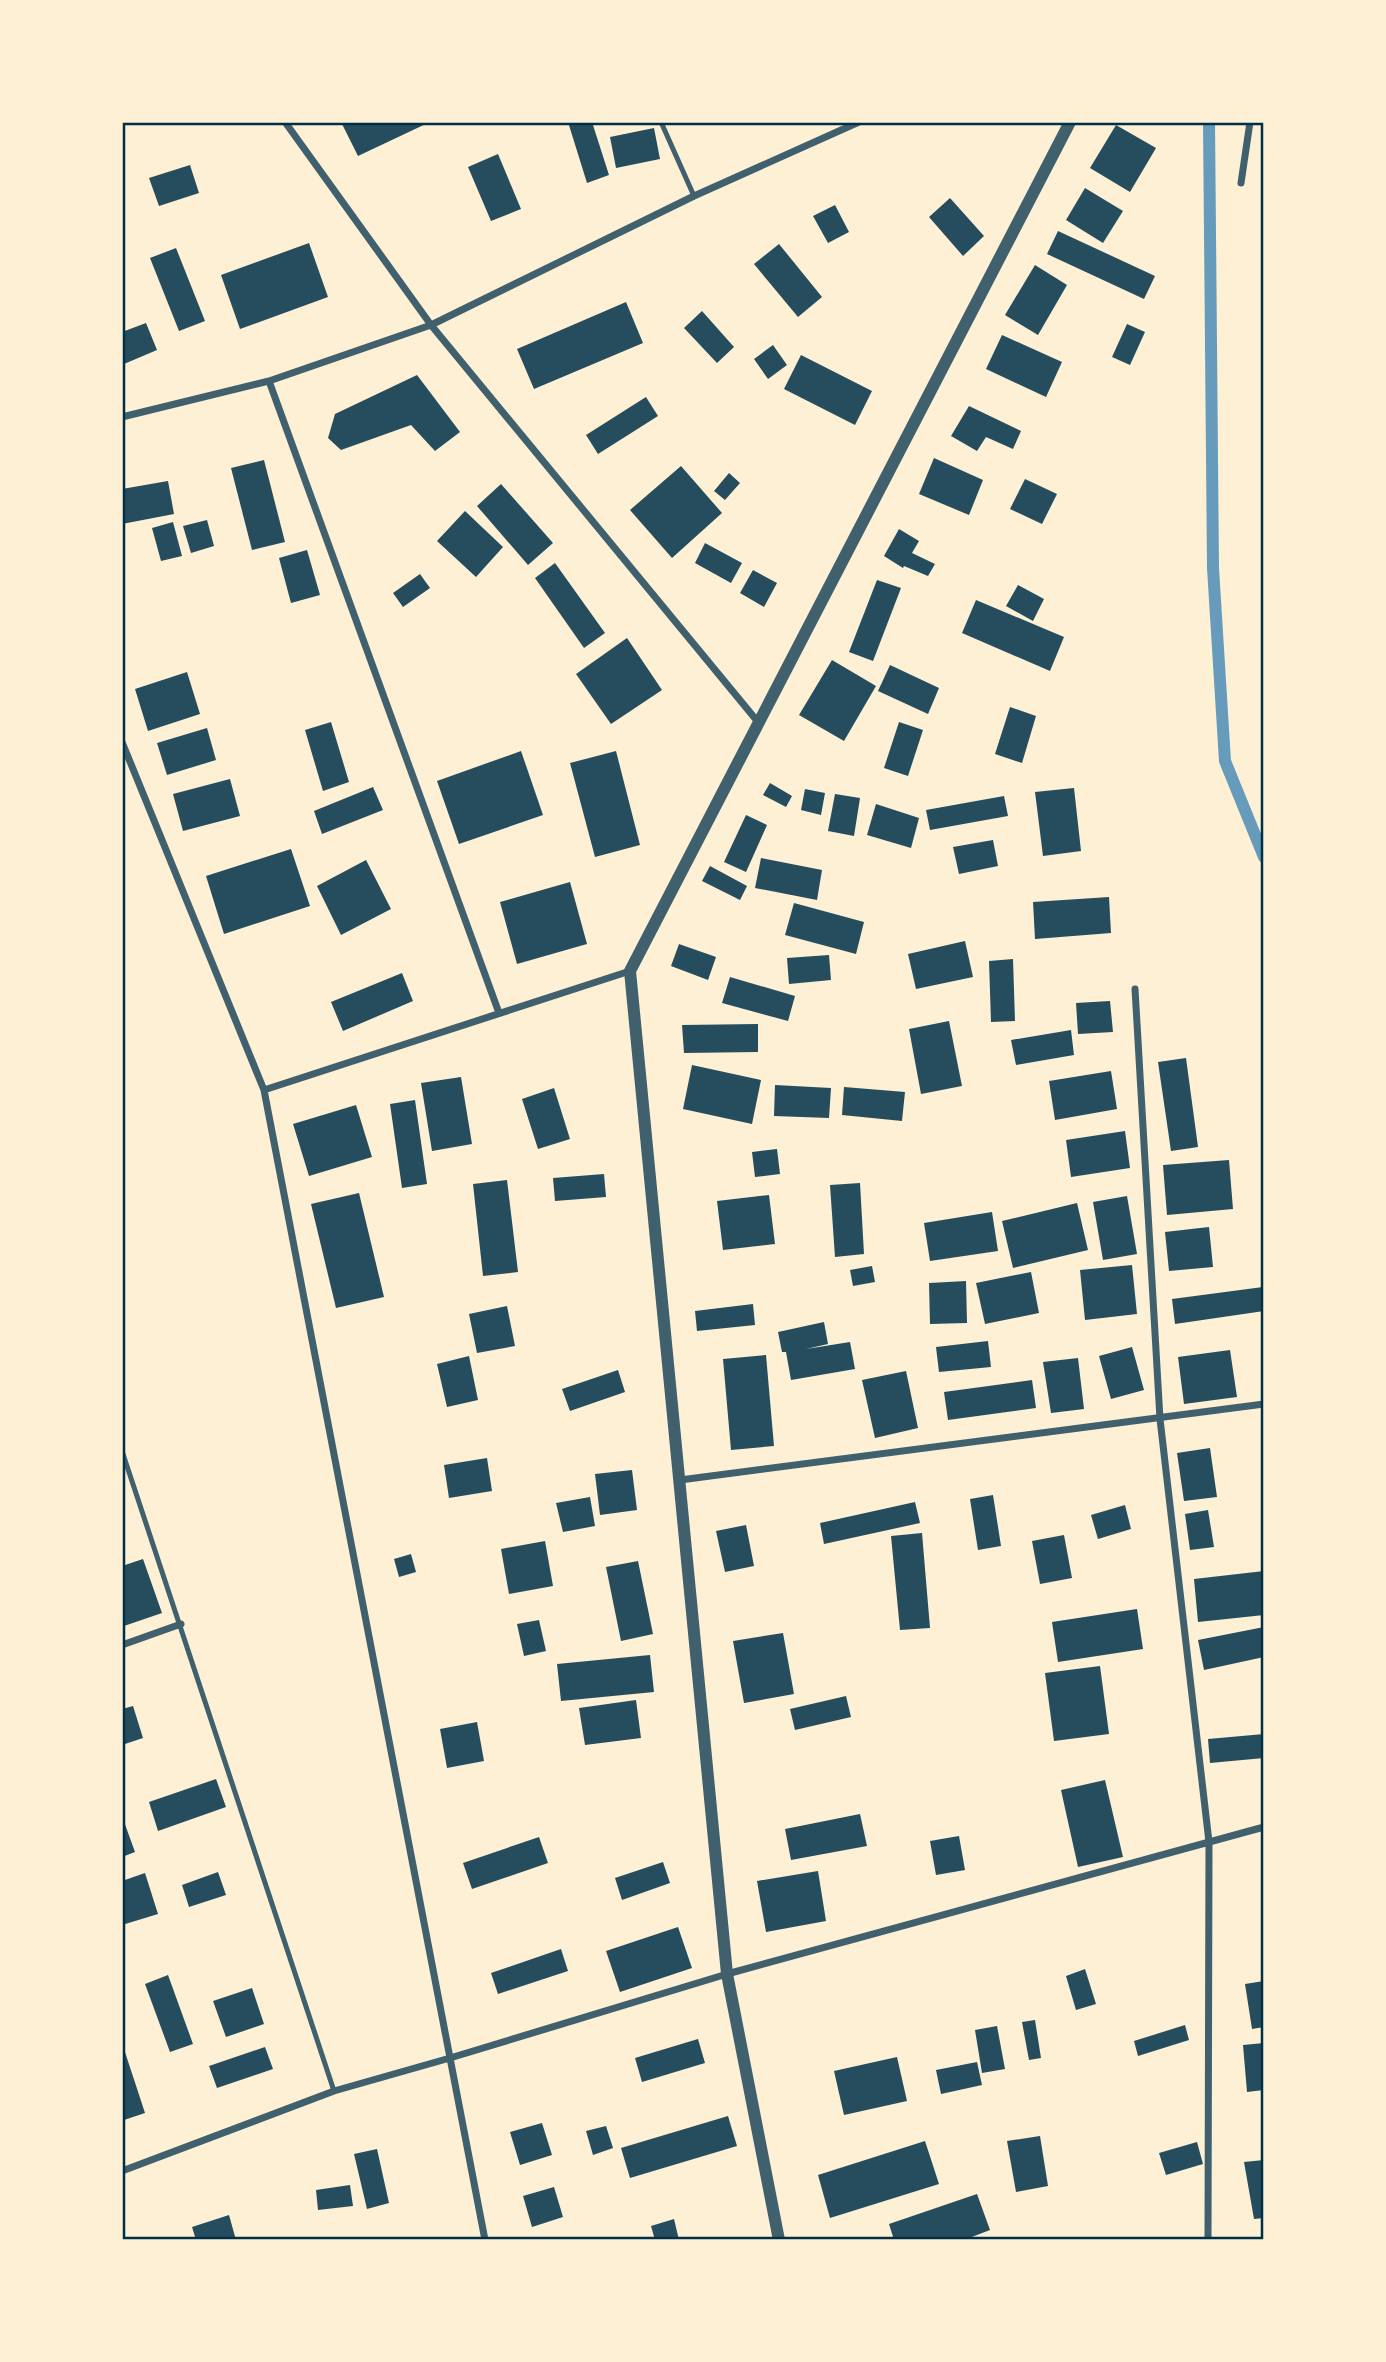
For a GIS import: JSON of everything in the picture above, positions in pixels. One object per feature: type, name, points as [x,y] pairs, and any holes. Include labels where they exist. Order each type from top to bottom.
[{"type":"street","points":[[285,122],[430,325],[758,722]]},
{"type":"street","points":[[122,417],[269,381],[430,325],[694,196],[859,122]]},
{"type":"street","points":[[779,2239],[727,1974],[630,971],[1070,122]]},
{"type":"street","points":[[1241,183],[1250,122]]},
{"type":"street","points":[[269,381],[499,1013]]},
{"type":"street","points":[[122,742],[264,1090],[485,2239]]},
{"type":"street","points":[[264,1090],[630,971]]},
{"type":"street","points":[[1135,989],[1160,1419],[1209,1842],[1208,2239]]},
{"type":"street","points":[[680,1480],[1264,1404]]},
{"type":"street","points":[[122,1645],[181,1624]]},
{"type":"street","points":[[122,2171],[334,2091],[727,1974],[1264,1827]]},
{"type":"lane","points":[[661,122],[694,196]]},
{"type":"lane","points":[[122,1451],[334,2091]]},
{"type":"building","points":[[341,122],[430,122],[358,156]]},
{"type":"building","points":[[568,122],[592,122],[609,175],[587,183]]},
{"type":"building","points":[[1116,125],[1156,148],[1130,192],[1090,168]]},
{"type":"building","points":[[654,128],[660,159],[616,168],[610,137]]},
{"type":"building","points":[[498,154],[521,209],[491,221],[468,167]]},
{"type":"building","points":[[190,165],[199,193],[159,206],[149,178]]},
{"type":"building","points":[[1085,188],[1123,211],[1103,243],[1066,220]]},
{"type":"building","points":[[950,198],[984,236],[963,256],[929,217]]},
{"type":"building","points":[[835,205],[849,232],[828,243],[813,216]]},
{"type":"building","points":[[1058,231],[1155,276],[1144,299],[1047,254]]},
{"type":"building","points":[[309,243],[328,297],[240,329],[221,275]]},
{"type":"building","points":[[779,244],[822,297],[798,317],[754,264]]},
{"type":"building","points":[[176,248],[205,321],[179,331],[150,258]]},
{"type":"building","points":[[1035,265],[1067,285],[1038,335],[1005,315]]},
{"type":"building","points":[[626,302],[643,343],[534,389],[517,349]]},
{"type":"building","points":[[702,311],[734,347],[717,363],[684,328]]},
{"type":"building","points":[[146,323],[157,350],[124,364],[122,332]]},
{"type":"building","points":[[1127,324],[1145,332],[1130,365],[1112,357]]},
{"type":"building","points":[[1002,335],[1062,362],[1046,397],[986,369]]},
{"type":"building","points":[[773,345],[787,365],[768,379],[754,359]]},
{"type":"building","points":[[801,355],[872,391],[855,425],[784,389]]},
{"type":"building","points":[[417,375],[460,432],[435,451],[411,425],[341,450],[328,438],[335,414]]},
{"type":"building","points":[[646,397],[658,416],[598,454],[586,435]]},
{"type":"building","points":[[969,406],[1021,431],[1013,449],[986,437],[977,451],[951,436]]},
{"type":"building","points":[[934,458],[983,480],[969,515],[919,494]]},
{"type":"building","points":[[264,460],[285,542],[252,550],[231,468]]},
{"type":"building","points":[[681,466],[722,513],[672,558],[630,510]]},
{"type":"building","points":[[729,473],[740,483],[725,500],[714,491]]},
{"type":"building","points":[[1025,479],[1057,494],[1042,524],[1010,509]]},
{"type":"building","points":[[168,481],[174,514],[122,524],[122,489]]},
{"type":"building","points":[[501,484],[553,543],[528,565],[477,506]]},
{"type":"building","points":[[465,511],[503,547],[476,577],[437,541]]},
{"type":"building","points":[[207,520],[214,546],[191,553],[183,526]]},
{"type":"building","points":[[173,522],[182,556],[161,561],[152,528]]},
{"type":"building","points":[[899,529],[919,541],[912,553],[935,564],[928,576],[904,566],[903,568],[884,556]]},
{"type":"building","points":[[705,543],[742,563],[731,583],[695,563]]},
{"type":"building","points":[[307,550],[320,595],[291,603],[279,558]]},
{"type":"building","points":[[555,563],[605,633],[584,648],[535,578]]},
{"type":"building","points":[[753,570],[777,583],[764,607],[740,593]]},
{"type":"building","points":[[420,574],[430,588],[403,607],[393,593]]},
{"type":"building","points":[[877,580],[901,588],[873,661],[849,652]]},
{"type":"building","points":[[1018,585],[1044,599],[1033,621],[1006,606]]},
{"type":"building","points":[[976,600],[1064,637],[1050,671],[962,633]]},
{"type":"building","points":[[627,638],[662,690],[611,724],[576,674]]},
{"type":"building","points":[[832,660],[876,686],[844,741],[799,715]]},
{"type":"building","points":[[890,665],[939,688],[928,714],[878,691]]},
{"type":"building","points":[[187,672],[200,714],[148,731],[135,689]]},
{"type":"building","points":[[1010,707],[1036,716],[1022,763],[995,754]]},
{"type":"building","points":[[331,722],[349,782],[323,791],[305,730]]},
{"type":"building","points":[[899,722],[923,730],[908,776],[884,768]]},
{"type":"building","points":[[207,728],[216,760],[167,775],[157,743]]},
{"type":"building","points":[[521,751],[543,815],[459,844],[437,781]]},
{"type":"building","points":[[616,751],[640,845],[595,857],[570,763]]},
{"type":"building","points":[[230,779],[240,816],[183,831],[173,794]]},
{"type":"building","points":[[770,783],[792,796],[786,807],[763,795]]},
{"type":"building","points":[[373,787],[383,810],[322,834],[314,811]]},
{"type":"building","points":[[1074,788],[1081,851],[1043,856],[1035,792]]},
{"type":"building","points":[[805,789],[825,793],[821,815],[801,810]]},
{"type":"building","points":[[835,794],[860,798],[854,836],[828,831]]},
{"type":"building","points":[[1004,796],[1008,816],[930,830],[926,810]]},
{"type":"building","points":[[876,804],[919,818],[911,848],[867,835]]},
{"type":"building","points":[[746,815],[767,825],[746,872],[724,862]]},
{"type":"building","points":[[993,840],[998,866],[959,874],[953,847]]},
{"type":"building","points":[[291,849],[310,906],[224,934],[206,876]]},
{"type":"building","points":[[761,858],[822,870],[817,900],[755,888]]},
{"type":"building","points":[[366,860],[391,909],[341,935],[317,886]]},
{"type":"building","points":[[710,866],[747,886],[740,900],[702,881]]},
{"type":"building","points":[[570,882],[587,944],[517,964],[500,902]]},
{"type":"building","points":[[1109,897],[1111,933],[1035,939],[1033,902]]},
{"type":"building","points":[[794,903],[864,922],[856,954],[785,935]]},
{"type":"building","points":[[965,941],[973,977],[916,989],[908,954]]},
{"type":"building","points":[[679,944],[716,957],[708,980],[671,966]]},
{"type":"building","points":[[829,955],[831,980],[789,984],[787,958]]},
{"type":"building","points":[[1013,959],[1015,1021],[991,1022],[989,961]]},
{"type":"building","points":[[402,973],[413,1001],[343,1031],[331,1002]]},
{"type":"building","points":[[730,977],[795,996],[788,1021],[722,1003]]},
{"type":"building","points":[[1110,1001],[1113,1032],[1078,1034],[1076,1003]]},
{"type":"building","points":[[949,1021],[962,1086],[921,1094],[909,1029]]},
{"type":"building","points":[[758,1024],[758,1052],[684,1053],[682,1025]]},
{"type":"building","points":[[1071,1030],[1074,1055],[1016,1065],[1011,1040]]},
{"type":"building","points":[[1186,1058],[1198,1147],[1171,1151],[1158,1062]]},
{"type":"building","points":[[692,1065],[761,1080],[752,1124],[683,1109]]},
{"type":"building","points":[[1111,1071],[1117,1109],[1055,1120],[1049,1081]]},
{"type":"building","points":[[461,1077],[472,1144],[432,1151],[421,1083]]},
{"type":"building","points":[[775,1085],[831,1088],[829,1118],[774,1116]]},
{"type":"building","points":[[844,1087],[905,1092],[902,1121],[842,1115]]},
{"type":"building","points":[[554,1088],[570,1139],[538,1149],[522,1099]]},
{"type":"building","points":[[415,1100],[427,1184],[402,1188],[390,1104]]},
{"type":"building","points":[[356,1105],[372,1157],[309,1176],[293,1124]]},
{"type":"building","points":[[1125,1131],[1130,1168],[1071,1177],[1066,1140]]},
{"type":"building","points":[[777,1149],[780,1174],[755,1177],[752,1152]]},
{"type":"building","points":[[1229,1160],[1233,1209],[1167,1215],[1163,1165]]},
{"type":"building","points":[[604,1174],[606,1197],[555,1201],[553,1178]]},
{"type":"building","points":[[507,1180],[518,1272],[483,1276],[473,1184]]},
{"type":"building","points":[[860,1183],[864,1254],[835,1257],[830,1185]]},
{"type":"building","points":[[359,1193],[384,1297],[336,1308],[311,1204]]},
{"type":"building","points":[[769,1195],[775,1244],[723,1250],[717,1201]]},
{"type":"building","points":[[1127,1196],[1137,1254],[1103,1260],[1093,1202]]},
{"type":"building","points":[[1077,1203],[1088,1250],[1013,1268],[1002,1221]]},
{"type":"building","points":[[992,1212],[998,1251],[930,1261],[924,1223]]},
{"type":"building","points":[[1209,1227],[1213,1267],[1169,1271],[1165,1232]]},
{"type":"building","points":[[1132,1265],[1137,1314],[1085,1320],[1080,1270]]},
{"type":"building","points":[[872,1266],[875,1282],[853,1286],[850,1270]]},
{"type":"building","points":[[1031,1272],[1039,1313],[985,1324],[976,1283]]},
{"type":"building","points":[[966,1281],[967,1323],[930,1324],[929,1283]]},
{"type":"building","points":[[1263,1287],[1264,1311],[1175,1324],[1172,1299]]},
{"type":"building","points":[[753,1304],[755,1325],[697,1331],[695,1311]]},
{"type":"building","points":[[507,1306],[515,1346],[477,1353],[469,1314]]},
{"type":"building","points":[[824,1322],[828,1344],[806,1349],[850,1342],[855,1369],[791,1380],[786,1352],[782,1352],[778,1332]]},
{"type":"building","points":[[988,1341],[991,1367],[939,1372],[936,1347]]},
{"type":"building","points":[[1132,1347],[1144,1390],[1111,1399],[1099,1356]]},
{"type":"building","points":[[1230,1350],[1237,1397],[1184,1404],[1178,1357]]},
{"type":"building","points":[[766,1355],[774,1446],[731,1450],[723,1359]]},
{"type":"building","points":[[469,1356],[478,1400],[447,1407],[437,1364]]},
{"type":"building","points":[[1078,1358],[1084,1409],[1051,1413],[1043,1362]]},
{"type":"building","points":[[618,1370],[625,1392],[570,1411],[562,1389]]},
{"type":"building","points":[[906,1371],[918,1428],[875,1438],[862,1380]]},
{"type":"building","points":[[1032,1380],[1036,1408],[948,1420],[944,1392]]},
{"type":"building","points":[[1210,1448],[1217,1497],[1184,1501],[1177,1453]]},
{"type":"building","points":[[487,1458],[492,1491],[449,1498],[444,1465]]},
{"type":"building","points":[[632,1470],[637,1510],[600,1515],[595,1474]]},
{"type":"building","points":[[993,1495],[1001,1546],[978,1550],[970,1499]]},
{"type":"building","points":[[590,1497],[595,1526],[563,1532],[556,1503]]},
{"type":"building","points":[[915,1502],[920,1523],[824,1544],[820,1523]]},
{"type":"building","points":[[1125,1505],[1131,1529],[1098,1539],[1091,1515]]},
{"type":"building","points":[[1208,1510],[1214,1547],[1190,1550],[1185,1514]]},
{"type":"building","points":[[746,1525],[754,1566],[725,1572],[716,1531]]},
{"type":"building","points":[[922,1533],[930,1628],[900,1630],[891,1536]]},
{"type":"building","points":[[1064,1535],[1072,1578],[1040,1584],[1032,1541]]},
{"type":"building","points":[[545,1541],[553,1586],[509,1594],[501,1549]]},
{"type":"building","points":[[411,1554],[416,1572],[399,1577],[394,1559]]},
{"type":"building","points":[[143,1559],[162,1613],[124,1626],[122,1566]]},
{"type":"building","points":[[638,1561],[653,1634],[621,1641],[606,1567]]},
{"type":"building","points":[[1264,1571],[1264,1615],[1198,1622],[1194,1579]]},
{"type":"building","points":[[1137,1609],[1143,1649],[1058,1662],[1052,1622]]},
{"type":"building","points":[[539,1620],[546,1651],[524,1656],[517,1624]]},
{"type":"building","points":[[1264,1627],[1264,1657],[1204,1670],[1198,1640]]},
{"type":"building","points":[[783,1633],[794,1694],[744,1703],[733,1641]]},
{"type":"building","points":[[650,1655],[654,1692],[561,1701],[557,1664]]},
{"type":"building","points":[[1100,1666],[1109,1734],[1054,1741],[1045,1673]]},
{"type":"building","points":[[846,1696],[851,1717],[795,1730],[790,1709]]},
{"type":"building","points":[[636,1700],[641,1738],[585,1745],[579,1708]]},
{"type":"building","points":[[133,1706],[143,1738],[122,1745],[122,1709]]},
{"type":"building","points":[[477,1722],[484,1761],[447,1768],[440,1729]]},
{"type":"building","points":[[1264,1734],[1264,1758],[1210,1763],[1208,1739]]},
{"type":"building","points":[[216,1779],[226,1807],[158,1831],[149,1802]]},
{"type":"building","points":[[1105,1780],[1123,1857],[1078,1867],[1061,1790]]},
{"type":"building","points":[[860,1814],[867,1846],[791,1860],[785,1829]]},
{"type":"building","points":[[122,1816],[135,1852],[122,1857]]},
{"type":"building","points":[[959,1836],[965,1870],[936,1875],[930,1841]]},
{"type":"building","points":[[539,1837],[548,1863],[472,1889],[463,1863]]},
{"type":"building","points":[[663,1862],[670,1883],[622,1900],[615,1878]]},
{"type":"building","points":[[818,1871],[826,1921],[766,1932],[757,1881]]},
{"type":"building","points":[[218,1872],[226,1895],[189,1907],[182,1885]]},
{"type":"building","points":[[145,1873],[158,1914],[122,1925],[122,1881]]},
{"type":"building","points":[[678,1927],[692,1968],[620,1992],[606,1951]]},
{"type":"building","points":[[561,1949],[568,1971],[498,1994],[491,1973]]},
{"type":"building","points":[[1085,1969],[1096,2004],[1076,2010],[1066,1976]]},
{"type":"building","points":[[168,1975],[193,2044],[170,2052],[145,1984]]},
{"type":"building","points":[[1264,1981],[1264,2027],[1252,2029],[1245,1984]]},
{"type":"building","points":[[252,1988],[264,2024],[226,2037],[213,2001]]},
{"type":"building","points":[[1035,2020],[1041,2058],[1029,2060],[1022,2022]]},
{"type":"building","points":[[1185,2025],[1189,2040],[1138,2056],[1134,2041]]},
{"type":"building","points":[[997,2026],[1005,2069],[982,2073],[975,2030]]},
{"type":"building","points":[[698,2039],[705,2063],[642,2082],[635,2058]]},
{"type":"building","points":[[1264,2043],[1264,2090],[1247,2092],[1243,2045]]},
{"type":"building","points":[[123,2046],[145,2113],[124,2120],[122,2117]]},
{"type":"building","points":[[265,2047],[273,2069],[217,2088],[209,2066]]},
{"type":"building","points":[[897,2057],[907,2101],[844,2115],[834,2071]]},
{"type":"building","points":[[977,2062],[982,2085],[941,2094],[936,2070]]},
{"type":"building","points":[[728,2116],[737,2146],[630,2178],[621,2148]]},
{"type":"building","points":[[542,2123],[552,2155],[520,2165],[510,2132]]},
{"type":"building","points":[[606,2126],[613,2148],[593,2155],[586,2131]]},
{"type":"building","points":[[1040,2136],[1048,2186],[1016,2192],[1007,2141]]},
{"type":"building","points":[[925,2141],[939,2184],[830,2218],[818,2175]]},
{"type":"building","points":[[1197,2142],[1203,2164],[1166,2175],[1159,2153]]},
{"type":"building","points":[[377,2149],[389,2203],[367,2209],[354,2154]]},
{"type":"building","points":[[1264,2160],[1264,2218],[1254,2219],[1244,2162]]},
{"type":"building","points":[[350,2185],[353,2206],[318,2210],[316,2190]]},
{"type":"building","points":[[554,2187],[563,2217],[532,2227],[523,2196]]},
{"type":"building","points":[[977,2194],[990,2230],[964,2240],[894,2240],[889,2224]]},
{"type":"building","points":[[229,2215],[236,2240],[196,2240],[192,2227]]},
{"type":"building","points":[[674,2219],[679,2240],[655,2240],[651,2226]]},
{"type":"waterway","points":[[1209,122],[1213,568],[1225,761],[1264,857]]}]
